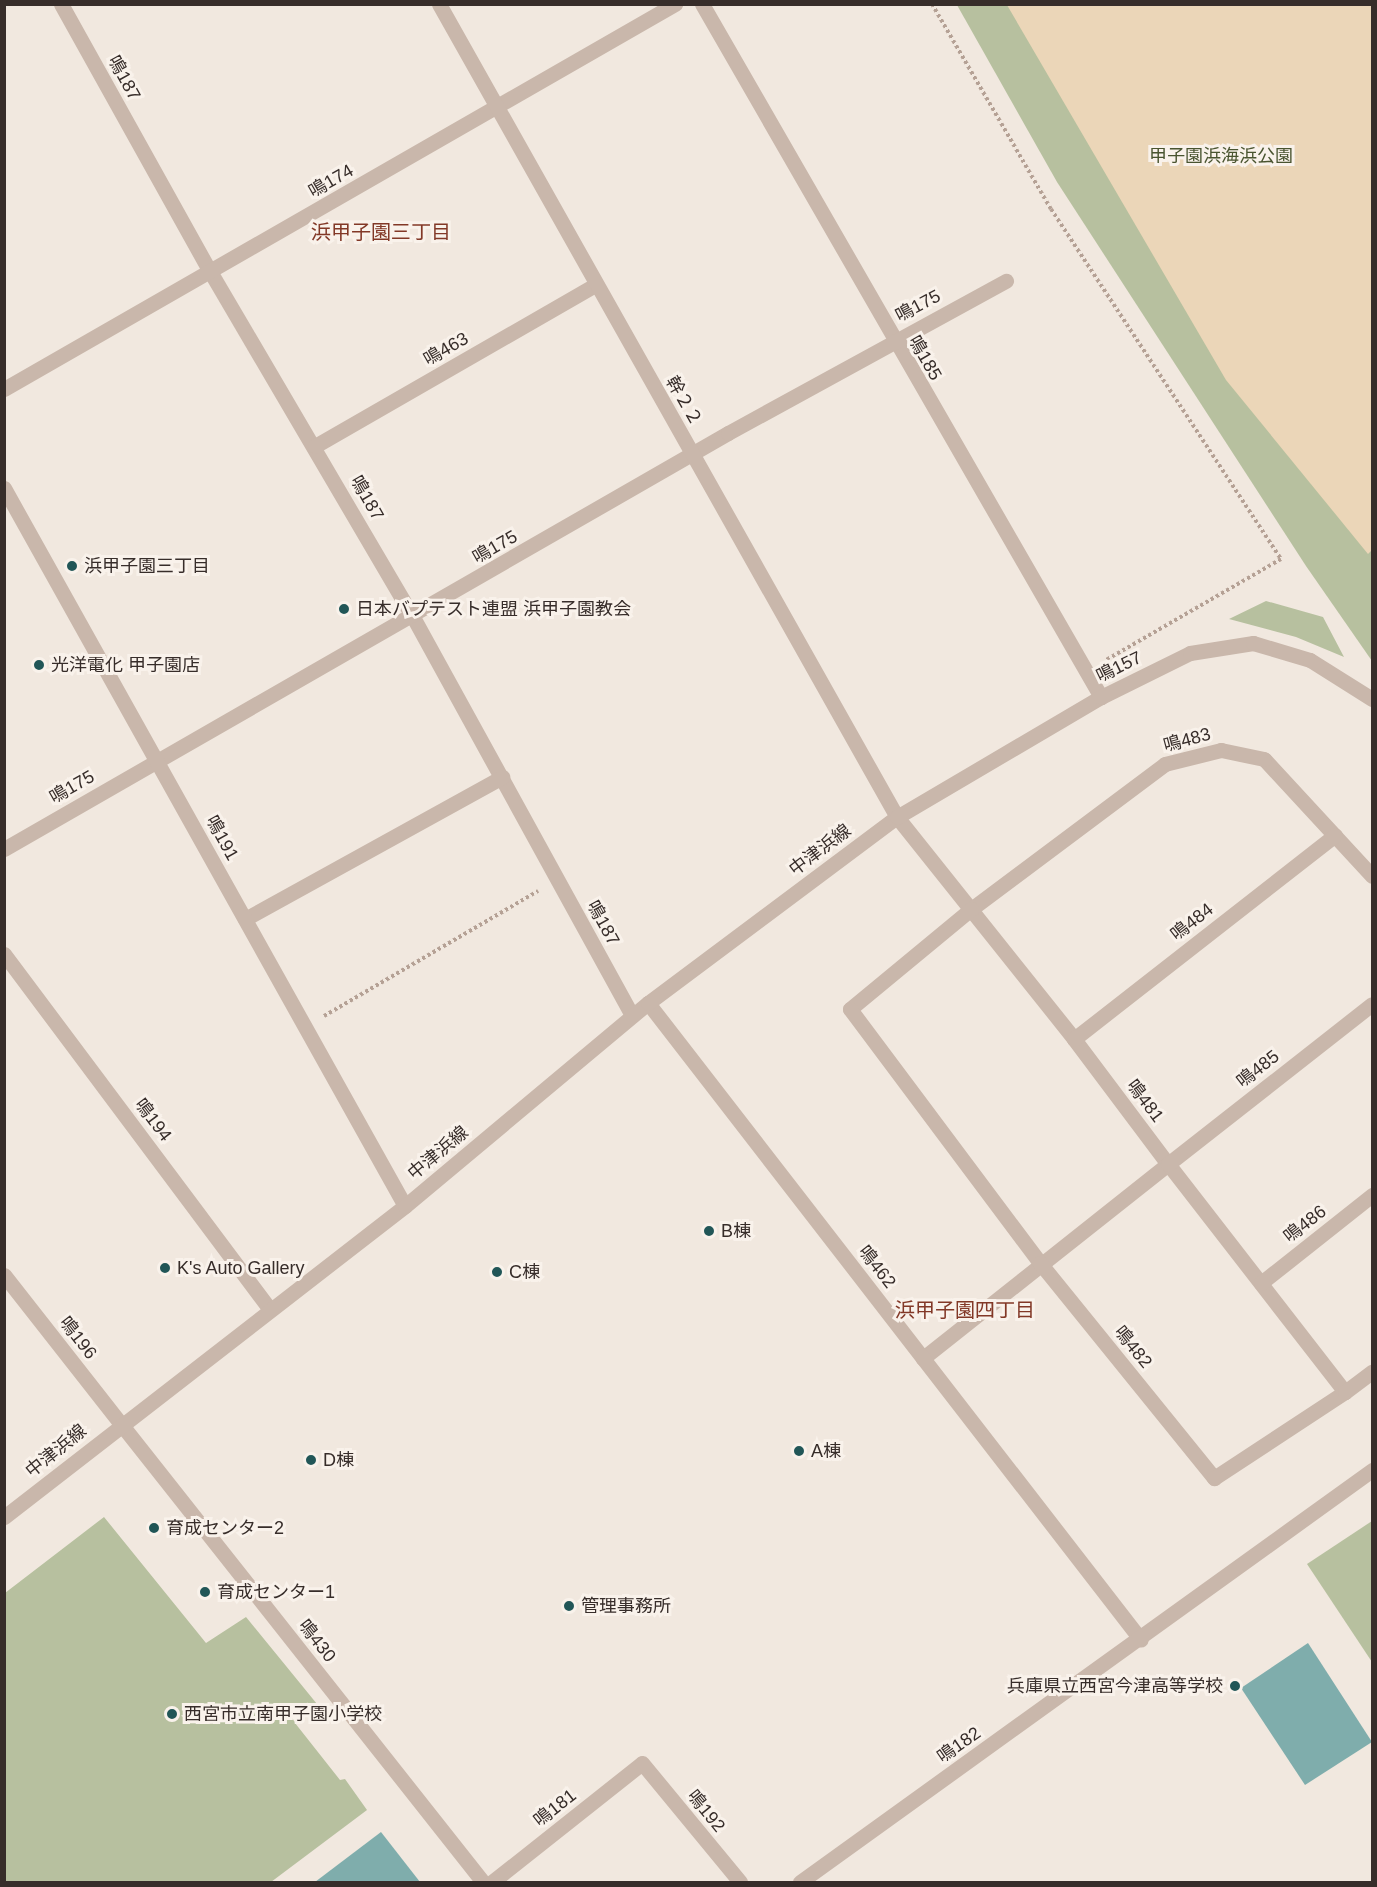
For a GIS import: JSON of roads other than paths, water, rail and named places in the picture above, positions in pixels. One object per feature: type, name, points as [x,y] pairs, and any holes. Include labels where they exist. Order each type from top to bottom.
[{"type":"street","name":"鳴187","points":[[61,4],[211,273],[315,446],[413,617],[632,1015]]},
{"type":"street","name":"幹２２","points":[[439,4],[897,817]]},
{"type":"street","name":"鳴174","points":[[4,389],[498,109],[675,4]]},
{"type":"street","name":"鳴185","points":[[702,4],[893,341],[1101,697]]},
{"type":"street","name":"鳴175","points":[[4,849],[156,760],[413,617],[893,341],[1006,281]]},
{"type":"street","name":"鳴463","points":[[315,446],[596,285]]},
{"type":"street","name":"鳴191","points":[[4,488],[405,1206]]},
{"type":"street","name":"鳴157","points":[[897,817],[1101,697],[1190,653],[1253,643],[1310,660],[1372,699]]},
{"type":"street","name":"鳴483","points":[[971,909],[1165,764],[1221,750],[1264,759],[1372,876]]},
{"type":"street","points":[[245,919],[502,777]]},
{"type":"street","name":"鳴481","points":[[897,817],[1074,1039],[1168,1164]]},
{"type":"street","name":"中津浜線","points":[[4,1517],[405,1206],[632,1015],[897,817]]},
{"type":"street","name":"鳴484","points":[[1074,1039],[1335,835]]},
{"type":"street","name":"鳴482","points":[[971,909],[850,1009],[1040,1263],[1214,1478],[1345,1392]]},
{"type":"street","name":"鳴194","points":[[4,954],[270,1309]]},
{"type":"street","name":"鳴462","points":[[648,1003],[1141,1640]]},
{"type":"street","name":"鳴485","points":[[1168,1164],[1372,1005]]},
{"type":"street","points":[[923,1358],[1040,1263],[1168,1164],[1345,1392],[1372,1372]]},
{"type":"street","name":"鳴486","points":[[1261,1283],[1372,1195]]},
{"type":"street","name":"鳴196","points":[[4,1275],[120,1425]]},
{"type":"street","name":"鳴430","points":[[120,1425],[483,1882]]},
{"type":"street","name":"鳴182","points":[[800,1882],[1141,1640],[1372,1470]]},
{"type":"street","name":"鳴181","points":[[492,1882],[642,1763]]},
{"type":"street","name":"鳴192","points":[[642,1763],[740,1882]]},
{"type":"water","points":[[1308,1643],[1372,1742],[1305,1785],[1241,1688]]},
{"type":"water","points":[[381,1832],[420,1882],[315,1882]]},
{"type":"place","name":"浜甲子園三丁目","points":[[72,566]]},
{"type":"place","name":"日本バプテスト連盟 浜甲子園教会","points":[[344,609]]},
{"type":"place","name":"光洋電化 甲子園店","points":[[39,665]]},
{"type":"place","name":"B棟","points":[[709,1231]]},
{"type":"place","name":"K's Auto Gallery","points":[[165,1268]]},
{"type":"place","name":"C棟","points":[[497,1272]]},
{"type":"place","name":"A棟","points":[[799,1451]]},
{"type":"place","name":"D棟","points":[[311,1460]]},
{"type":"place","name":"育成センター2","points":[[154,1528]]},
{"type":"place","name":"育成センター1","points":[[205,1592]]},
{"type":"place","name":"管理事務所","points":[[569,1606]]},
{"type":"place","name":"兵庫県立西宮今津高等学校","points":[[1235,1686]]},
{"type":"place","name":"西宮市立南甲子園小学校","points":[[172,1714]]},
{"type":"district","name":"浜甲子園三丁目","points":[[381,232]]},
{"type":"district","name":"浜甲子園四丁目","points":[[965,1310]]},
{"type":"park label","name":"甲子園浜海浜公園","points":[[1221,156]]}]
